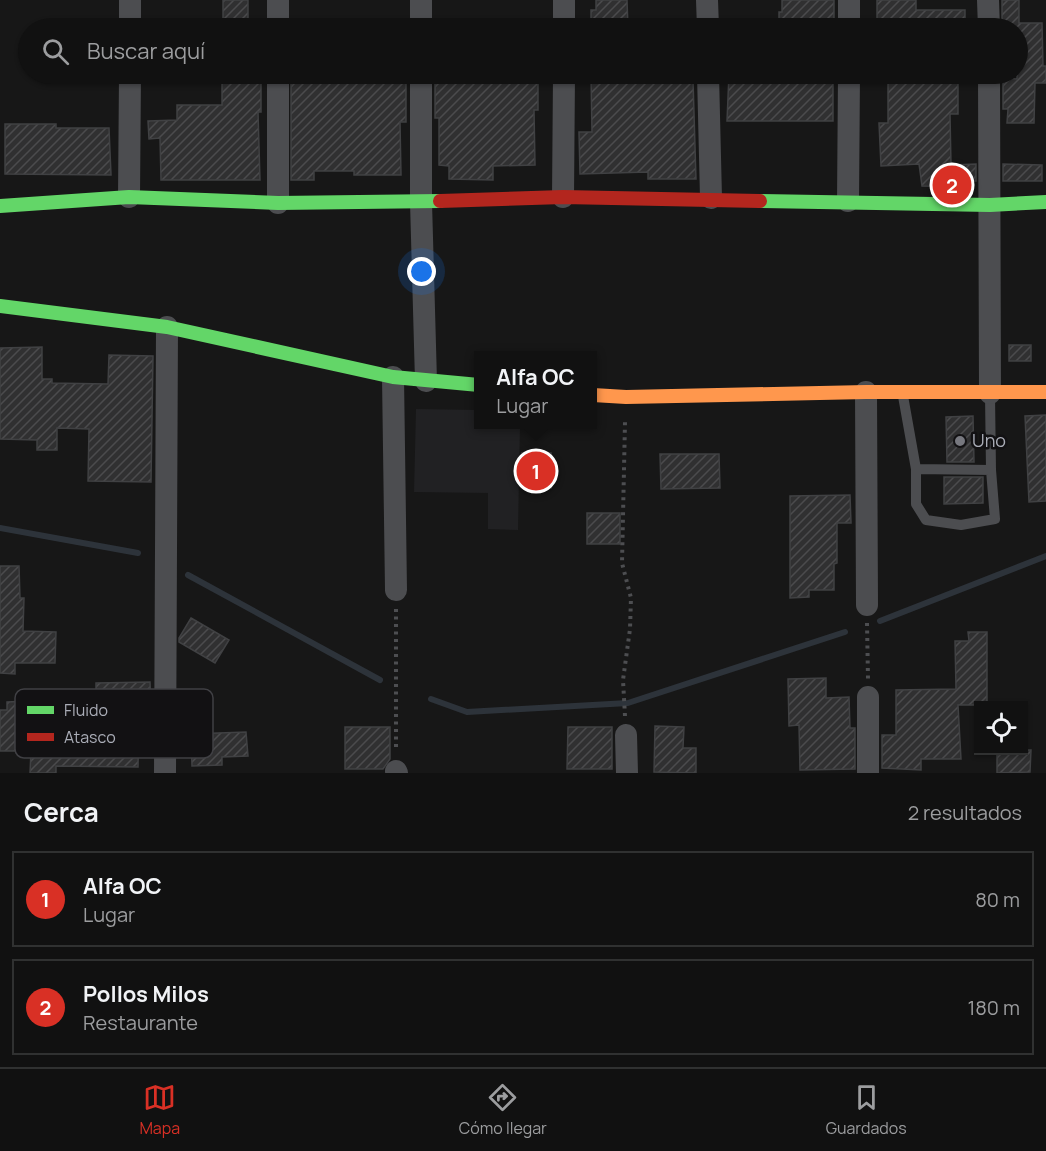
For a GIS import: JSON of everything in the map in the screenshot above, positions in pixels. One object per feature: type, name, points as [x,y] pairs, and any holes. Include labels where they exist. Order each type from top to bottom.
[{"type":"street","points":[[130,0],[130,18]]},
{"type":"street","points":[[278,0],[278,18]]},
{"type":"street","points":[[421,0],[421,18]]},
{"type":"street","points":[[564,0],[564,18]]},
{"type":"street","points":[[707,0],[708,18]]},
{"type":"street","points":[[849,0],[849,18]]},
{"type":"street","points":[[988,0],[989,18]]},
{"type":"street","points":[[129,197],[130,84]]},
{"type":"street","points":[[278,84],[278,203]]},
{"type":"street","points":[[421,84],[421,202],[426,381]]},
{"type":"street","points":[[563,197],[564,84]]},
{"type":"street","points":[[708,84],[711,198]]},
{"type":"street","points":[[848,201],[849,84]]},
{"type":"street","points":[[989,84],[990,393]]},
{"type":"street","points":[[0,206],[129,197],[278,203],[421,202],[563,197],[990,205],[1046,202]]},
{"type":"street","points":[[0,306],[167,327],[393,377],[474,385]]},
{"type":"street","points":[[165,689],[167,327]]},
{"type":"street","points":[[393,377],[396,590]]},
{"type":"street","points":[[597,395],[626,397],[866,392],[1046,392]]},
{"type":"street","points":[[866,392],[867,605]]},
{"type":"street","points":[[868,697],[868,773]]},
{"type":"street","points":[[625,728],[627,773]]},
{"type":"street","points":[[165,758],[165,773]]},
{"type":"lane","points":[[902,392],[916,469],[916,504],[926,520],[961,525],[995,519],[991,470],[990,393]]},
{"type":"lane","points":[[916,469],[991,470]]},
{"type":"path","points":[[625,728],[623,680],[630,629],[631,598],[622,563],[626,397]]},
{"type":"path","points":[[396,590],[397,772]]},
{"type":"path","points":[[867,605],[868,697]]},
{"type":"shaded area","points":[[416,409],[474,410],[474,429],[520,429],[518,530],[488,529],[488,493],[414,492]]},
{"type":"building","points":[[223,0],[248,0],[248,18],[223,18]]},
{"type":"building","points":[[596,0],[627,0],[628,18],[591,18],[591,10],[596,10]]},
{"type":"building","points":[[782,0],[834,0],[834,18],[779,18],[779,12],[782,12]]},
{"type":"building","points":[[877,0],[916,0],[916,10],[965,10],[965,18],[877,18]]},
{"type":"building","points":[[1002,0],[1019,0],[1019,18],[1002,18]]},
{"type":"building","points":[[1028,23],[1042,23],[1043,66],[1046,66],[1046,83],[1035,83],[1034,123],[1007,123],[1008,109],[1003,109],[1003,84],[1028,84]]},
{"type":"building","points":[[222,84],[261,84],[261,112],[258,112],[260,180],[161,180],[160,138],[149,139],[148,121],[177,120],[177,105],[222,105]]},
{"type":"building","points":[[291,84],[406,84],[406,122],[400,122],[401,175],[354,175],[354,171],[314,171],[314,180],[291,180]]},
{"type":"building","points":[[435,84],[538,84],[538,110],[534,110],[535,165],[493,166],[493,180],[449,179],[449,166],[439,165],[439,118],[435,118]]},
{"type":"building","points":[[591,84],[693,84],[696,179],[648,179],[648,172],[580,174],[579,132],[592,132]]},
{"type":"building","points":[[729,84],[833,84],[833,121],[727,121]]},
{"type":"building","points":[[888,84],[958,84],[958,114],[950,114],[951,165],[976,164],[976,181],[972,181],[972,187],[922,186],[919,164],[881,166],[879,123],[888,123]]},
{"type":"building","points":[[5,124],[56,124],[56,128],[109,128],[111,175],[5,174]]},
{"type":"building","points":[[1003,164],[1042,165],[1042,181],[1003,181]]},
{"type":"building","points":[[1009,345],[1031,345],[1031,361],[1009,361]]},
{"type":"building","points":[[42,347],[42,379],[52,379],[52,383],[108,384],[109,355],[153,356],[151,482],[88,481],[89,429],[57,428],[57,450],[37,450],[37,440],[0,439],[0,348]]},
{"type":"building","points":[[1046,415],[1046,501],[1029,502],[1025,416]]},
{"type":"building","name":"Uno","points":[[973,416],[974,462],[947,462],[946,417]]},
{"type":"building","points":[[522,453],[551,453],[551,488],[522,488]]},
{"type":"building","points":[[660,454],[719,454],[720,488],[661,489]]},
{"type":"building","points":[[944,477],[983,477],[983,503],[944,504]]},
{"type":"building","points":[[850,495],[851,523],[837,523],[834,590],[809,590],[809,597],[790,598],[790,496]]},
{"type":"building","points":[[587,513],[620,513],[620,544],[587,544]]},
{"type":"building","points":[[0,566],[19,566],[20,598],[24,598],[23,631],[56,632],[55,663],[15,663],[15,674],[0,673]]},
{"type":"building","points":[[191,618],[229,640],[215,663],[179,642]]},
{"type":"building","points":[[968,632],[987,632],[987,701],[974,701],[974,705],[958,705],[961,759],[921,759],[921,770],[882,768],[882,735],[896,735],[896,690],[956,689],[955,641],[969,641]]},
{"type":"building","points":[[826,678],[826,698],[849,697],[850,728],[855,728],[855,769],[800,770],[799,725],[789,726],[788,679]]},
{"type":"building","points":[[150,682],[150,689],[96,689],[96,683]]},
{"type":"building","points":[[7,702],[15,702],[15,751],[0,751],[0,710],[7,710]]},
{"type":"building","points":[[655,726],[684,727],[683,748],[696,748],[696,773],[654,772]]},
{"type":"building","points":[[345,727],[390,727],[390,759],[383,769],[345,769]]},
{"type":"building","points":[[568,727],[612,727],[612,769],[567,769]]},
{"type":"building","points":[[246,732],[248,756],[222,757],[222,765],[192,766],[192,758],[213,758],[213,733]]},
{"type":"building","points":[[1028,750],[1031,750],[1030,772],[997,773],[997,755],[1028,755]]},
{"type":"building","points":[[31,758],[138,758],[138,767],[56,766],[56,773],[30,773]]},
{"type":"waterway","points":[[0,528],[138,553]]},
{"type":"waterway","points":[[880,621],[1046,556]]},
{"type":"waterway","points":[[188,575],[380,680]]},
{"type":"waterway","points":[[431,699],[467,712],[628,703],[845,632]]},
{"type":"traffic: fast","points":[[0,206],[129,197],[278,203],[440,201]]},
{"type":"traffic: fast","points":[[760,201],[990,205],[1046,202]]},
{"type":"traffic: fast","points":[[0,306],[167,327],[393,377],[474,385]]},
{"type":"traffic: slow","points":[[597,395],[626,397],[866,392],[1046,392]]},
{"type":"traffic: jam","points":[[440,201],[563,197],[760,201]]},
{"type":"place","name":"Pollos Milos","points":[[952,185]]},
{"type":"place","name":"Uno","points":[[960,441]]},
{"type":"place","name":"Alfa OC","points":[[536,471]]}]
